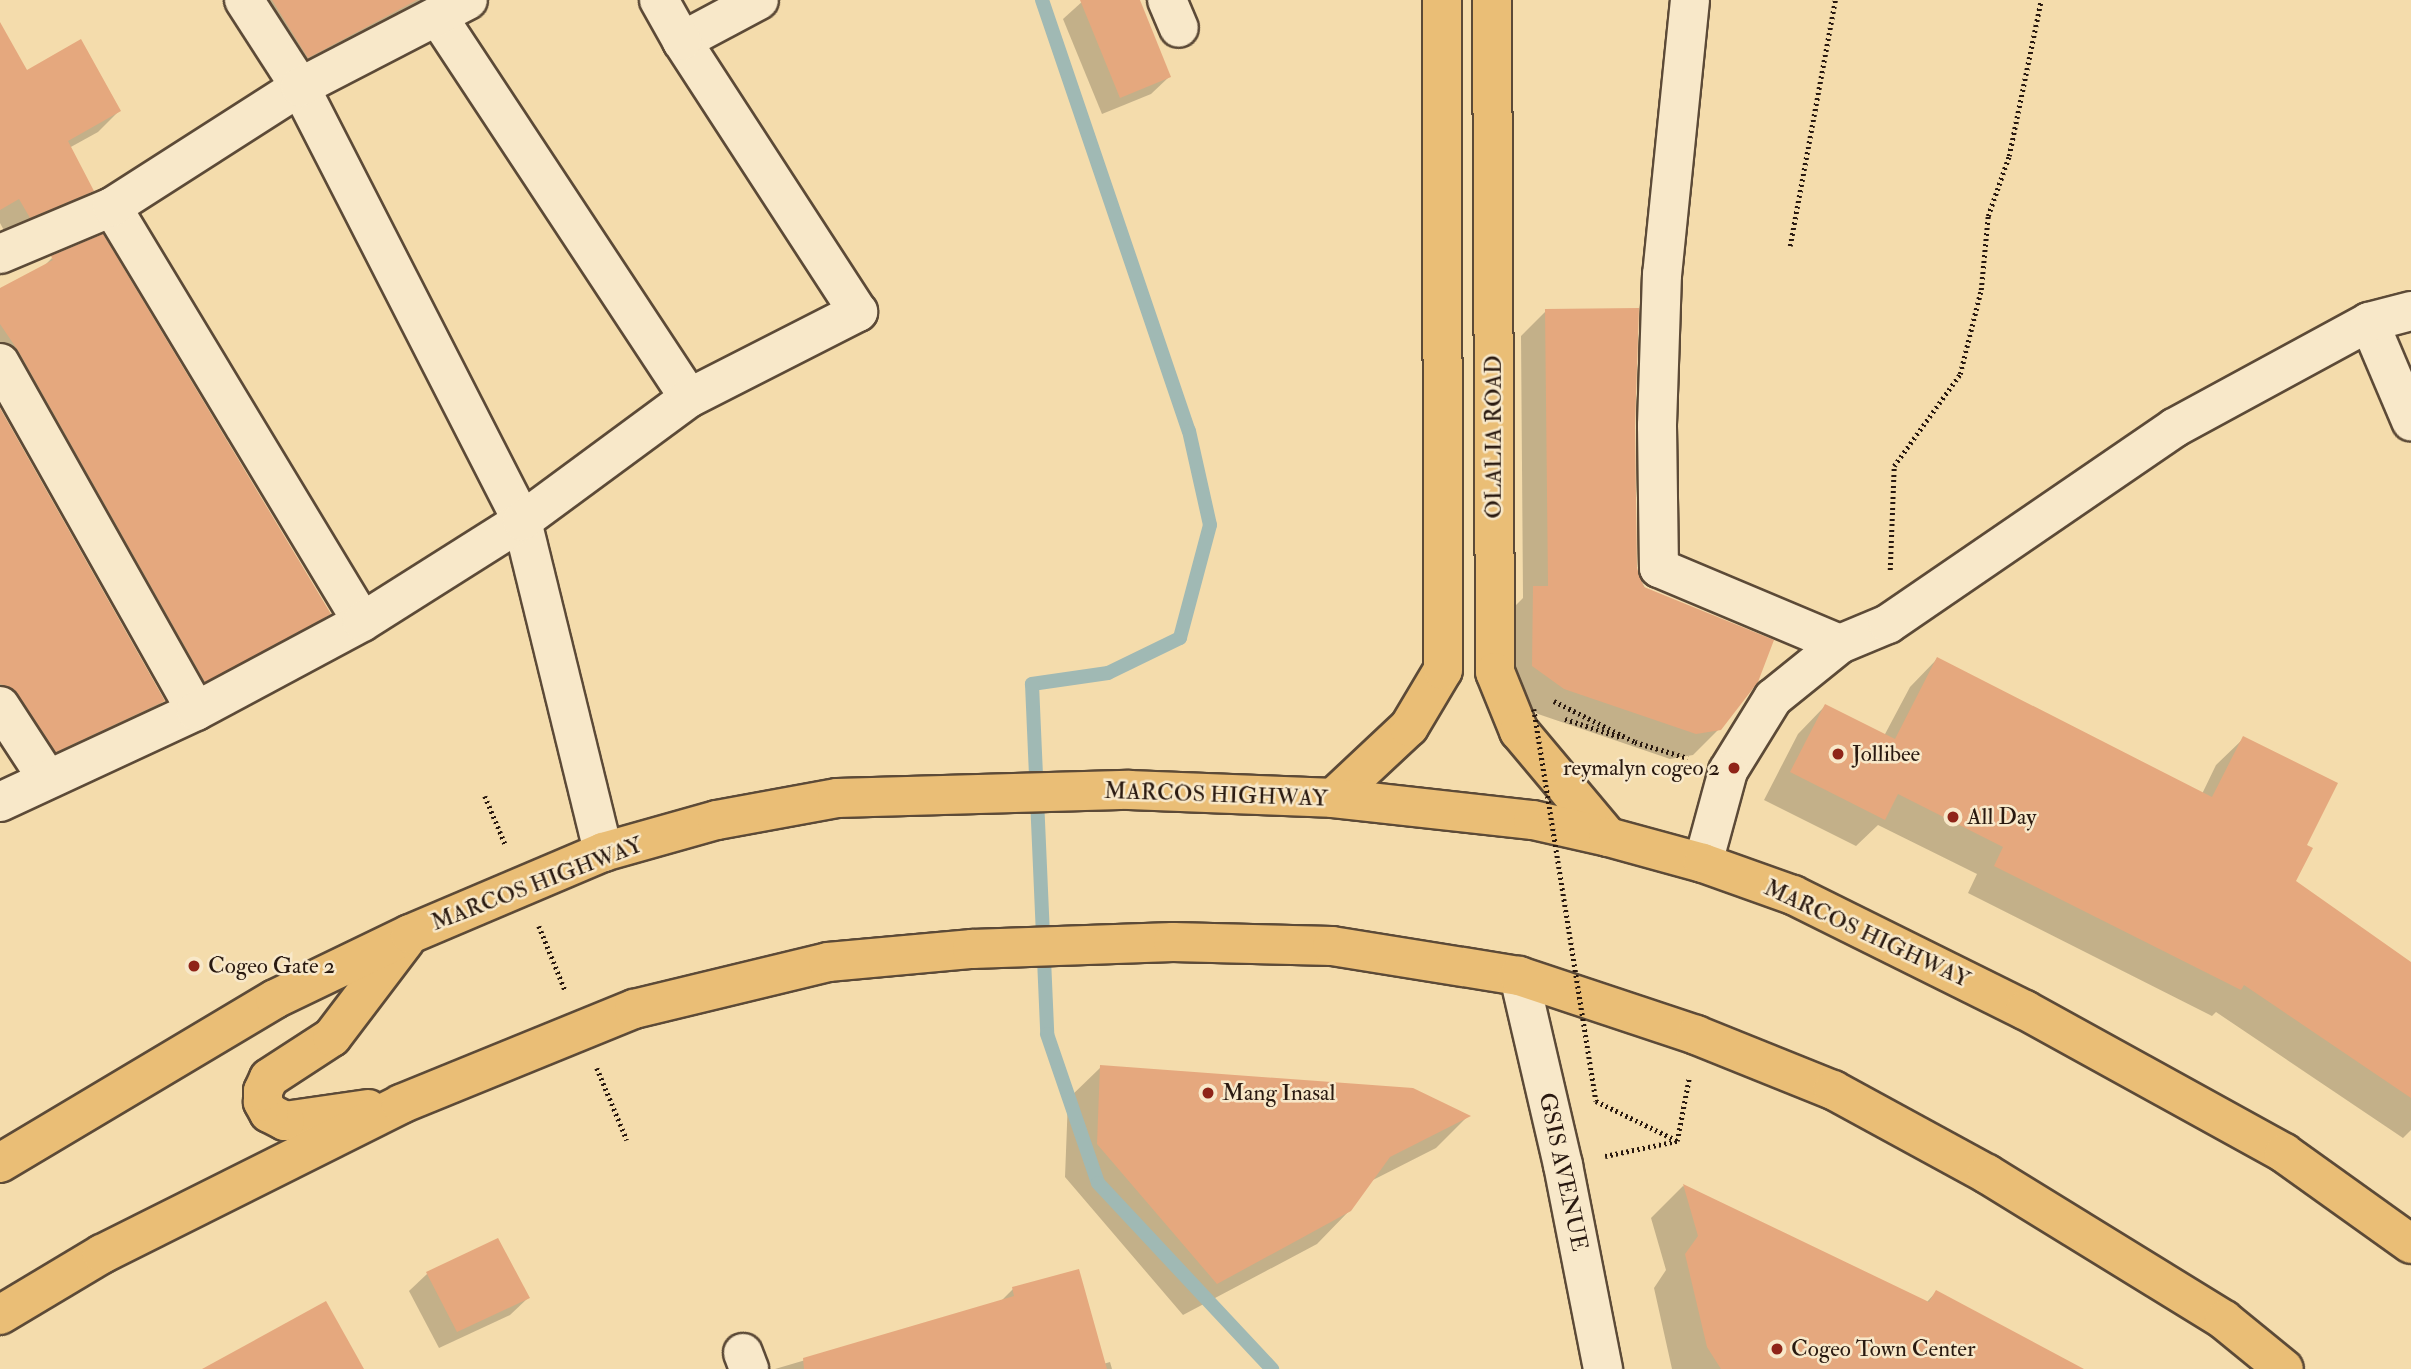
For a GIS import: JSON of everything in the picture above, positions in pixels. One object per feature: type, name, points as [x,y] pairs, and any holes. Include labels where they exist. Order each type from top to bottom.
[{"type":"main road","points":[[1333,799],[1409,727],[1443,670],[1442,0]]},
{"type":"main road","name":"OLALIA ROAD","points":[[1492,0],[1495,672],[1518,731],[1608,837]]},
{"type":"main road","name":"MARCOS HIGHWAY","points":[[0,1163],[275,999],[410,934],[522,884],[603,852],[717,820],[837,798],[1129,790],[1333,799],[1533,820],[1703,863],[1793,895],[2025,1010],[2284,1153],[2411,1244]]},
{"type":"main road","points":[[401,1104],[285,1121],[269,1112],[263,1102],[263,1091],[269,1079],[332,1037],[410,934]]},
{"type":"main road","points":[[0,1315],[102,1254],[401,1104],[581,1029],[646,1005],[828,961],[972,949],[1173,942],[1332,946],[1519,976],[1696,1035],[1833,1090],[1987,1174],[2224,1320],[2284,1369]]},
{"type":"street","points":[[244,0],[300,87],[522,521],[603,852]]},
{"type":"street","points":[[0,802],[196,711],[362,621],[522,521],[689,398],[858,312],[681,41],[659,0]]},
{"type":"street","points":[[681,41],[759,0]]},
{"type":"street","points":[[1690,0],[1662,274],[1657,426],[1659,568],[1840,644]]},
{"type":"street","points":[[0,254],[112,207],[300,87],[453,8],[689,398]]},
{"type":"street","points":[[112,207],[362,621]]},
{"type":"street","points":[[1703,863],[1728,771],[1773,698],[1840,644],[1888,624],[2175,428],[2369,322],[2411,311]]},
{"type":"street","points":[[2369,322],[2411,421]]},
{"type":"street","points":[[0,363],[196,711]]},
{"type":"street","points":[[0,706],[47,778]]},
{"type":"street","name":"GSIS AVENUE","points":[[1519,976],[1563,1166],[1603,1369]]},
{"type":"path","points":[[1790,246],[1835,0]]},
{"type":"path","points":[[1888,624],[1894,466],[1960,374],[1981,290],[1988,216],[2009,156],[2041,0]]},
{"type":"path","points":[[1495,672],[1635,741]]},
{"type":"path","points":[[1547,713],[1534,709],[1596,1101],[1677,1141]]},
{"type":"path","points":[[1559,717],[1728,771]]},
{"type":"path","points":[[485,796],[627,1140]]},
{"type":"path","points":[[1677,1141],[1696,1035]]},
{"type":"path","points":[[1563,1166],[1677,1141]]},
{"type":"building","points":[[272,0],[417,0],[308,58]]},
{"type":"building","points":[[1080,0],[1140,0],[1171,77],[1120,98]]},
{"type":"building","points":[[0,22],[27,70],[81,39],[121,111],[68,141],[94,191],[30,218],[19,199],[0,210]]},
{"type":"building","points":[[103,234],[331,614],[205,682],[19,352],[0,324],[0,288],[53,260],[51,256]]},
{"type":"building","points":[[1639,308],[1635,426],[1637,568],[1641,580],[1644,587],[1774,640],[1758,682],[1721,730],[1696,734],[1564,689],[1532,666],[1533,586],[1548,586],[1545,309]]},
{"type":"building","points":[[0,408],[165,701],[56,752],[18,694],[10,687],[0,684]]},
{"type":"building","points":[[1937,657],[2212,797],[2243,736],[2338,783],[2307,845],[2313,848],[2296,881],[2411,962],[2411,1098],[2244,985],[2241,990],[1994,866],[2003,847],[1898,794],[1885,820],[1790,772],[1825,704],[1895,739]]},
{"type":"building","points":[[1100,1065],[1413,1088],[1471,1116],[1390,1157],[1351,1211],[1217,1284],[1097,1144]]},
{"type":"building","points":[[1683,1184],[1929,1302],[1936,1290],[2084,1369],[1721,1369],[1707,1347],[1685,1254],[1698,1236]]},
{"type":"building","points":[[498,1238],[530,1298],[457,1332],[426,1272]]},
{"type":"building","points":[[1079,1269],[1107,1369],[804,1369],[803,1358],[1014,1296],[1012,1287]]},
{"type":"building","points":[[326,1301],[364,1369],[202,1369]]},
{"type":"waterway","points":[[1042,0],[1189,431],[1210,525],[1180,638],[1108,673],[1032,684],[1047,1034],[1098,1183],[1272,1369]]},
{"type":"place","name":"Jollibee","points":[[1838,754]]},
{"type":"place","name":"reymalyn cogeo 2","points":[[1734,768]]},
{"type":"place","name":"All Day","points":[[1953,817]]},
{"type":"place","name":"Cogeo Gate 2","points":[[194,966]]},
{"type":"place","name":"Mang Inasal","points":[[1208,1093]]},
{"type":"place","name":"Cogeo Town Center","points":[[1777,1349]]}]
